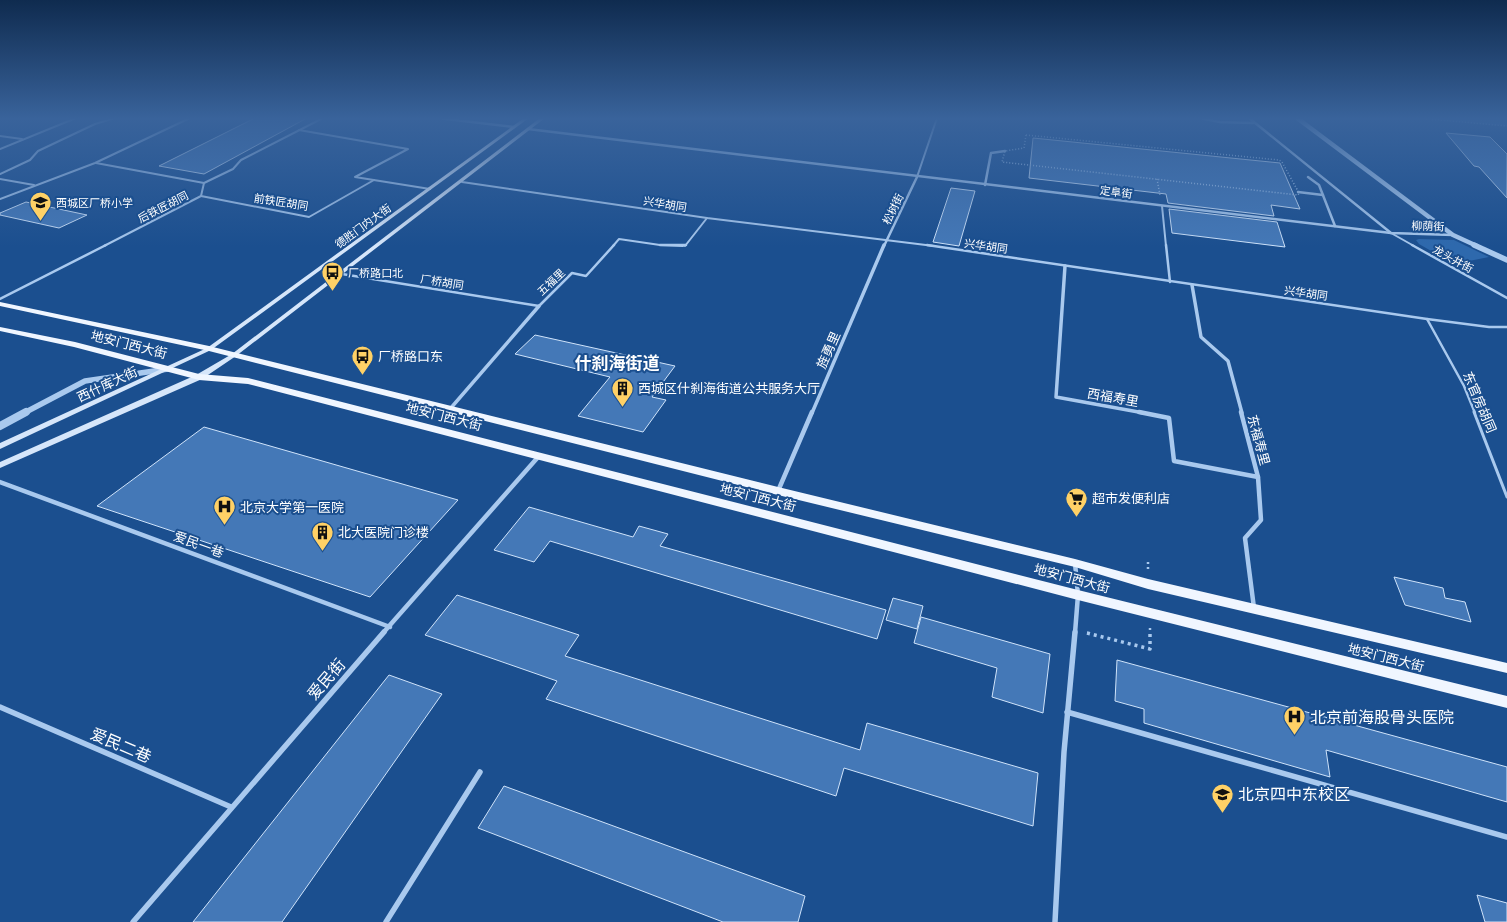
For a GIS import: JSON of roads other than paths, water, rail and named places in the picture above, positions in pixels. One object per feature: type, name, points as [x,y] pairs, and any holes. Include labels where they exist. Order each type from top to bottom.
[{"type":"main road","name":"德胜门内大街","points":[[168,369],[209,349],[468,161]]},
{"type":"main road","name":"德胜门内大街","points":[[199,377],[234,355],[488,161]]},
{"type":"main road","name":"地安门西大街","points":[[0,304],[234,355],[778,491],[1075,563],[1148,584],[1507,668]]},
{"type":"main road","name":"地安门西大街","points":[[0,329],[199,377],[248,380],[1078,595],[1507,702]]},
{"type":"main road","name":"西什库大街","points":[[0,446],[168,369]]},
{"type":"main road","points":[[0,465],[199,377]]},
{"type":"street","name":"定阜街","points":[[788,161],[1391,233]]},
{"type":"street","points":[[985,185],[989,161]]},
{"type":"street","points":[[1301,161],[1391,233]]},
{"type":"street","name":"柳荫街","points":[[1354,161],[1453,235]]},
{"type":"street","name":"松树街","points":[[887,239],[917,177]]},
{"type":"street","points":[[1308,177],[1319,185],[1336,226]]},
{"type":"street","points":[[1298,192],[1323,195]]},
{"type":"street","name":"柳荫街","points":[[1391,233],[1453,235]]},
{"type":"street","points":[[1453,235],[1507,260]]},
{"type":"street","name":"旌勇里","points":[[778,491],[887,239]]},
{"type":"street","name":"西福寿里","points":[[1066,266],[1056,397],[1169,418],[1174,461],[1258,478]]},
{"type":"street","name":"东福寿里","points":[[1192,285],[1201,337],[1228,361],[1258,478],[1261,520],[1245,538],[1254,608]]},
{"type":"street","name":"五福里","points":[[450,409],[539,306]]},
{"type":"street","name":"西什库大街","points":[[0,426],[85,381],[168,369]]},
{"type":"street","name":"爱民街","points":[[133,922],[231,807],[540,456]]},
{"type":"street","name":"爱民一巷","points":[[0,482],[390,626]]},
{"type":"street","points":[[1055,922],[1064,752],[1078,595],[1075,563]]},
{"type":"street","name":"爱民二巷","points":[[0,707],[231,807]]},
{"type":"street","points":[[1067,712],[1507,837]]},
{"type":"street","points":[[386,922],[480,772]]},
{"type":"lane","points":[[0,174],[28,161]]},
{"type":"lane","points":[[0,199],[99,161]]},
{"type":"lane","points":[[95,163],[204,183],[233,169],[240,161]]},
{"type":"lane","points":[[384,161],[355,177],[431,189]]},
{"type":"lane","name":"松树街","points":[[917,177],[922,161]]},
{"type":"lane","points":[[0,179],[34,185]]},
{"type":"lane","name":"前铁匠胡同","points":[[201,196],[310,217],[374,180]]},
{"type":"lane","name":"兴华胡同","points":[[462,182],[707,218],[887,239],[1427,319],[1507,328]]},
{"type":"lane","name":"后铁匠胡同","points":[[0,299],[201,196],[204,183]]},
{"type":"lane","points":[[1162,206],[1170,282]]},
{"type":"lane","name":"五福里","points":[[539,306],[572,273],[586,276],[620,239],[660,245],[686,246],[707,218]]},
{"type":"lane","name":"龙头井街","points":[[1391,233],[1507,298]]},
{"type":"lane","name":"厂桥胡同","points":[[342,274],[539,306]]},
{"type":"lane","name":"东官房胡同","points":[[1427,319],[1464,386],[1507,497]]},
{"type":"place","name":"西城区厂桥小学","points":[[40,222]]},
{"type":"place","name":"厂桥路口北","points":[[332,292]]},
{"type":"place","name":"厂桥路口东","points":[[362,376]]},
{"type":"place","name":"西城区什刹海街道公共服务大厅","points":[[622,408]]},
{"type":"place","name":"超市发便利店","points":[[1077,518]]},
{"type":"place","name":"北京大学第一医院","points":[[225,526]]},
{"type":"place","name":"北大医院门诊楼","points":[[322,552]]},
{"type":"place","name":"北京前海股骨头医院","points":[[1294,736]]},
{"type":"place","name":"北京四中东校区","points":[[1222,814]]},
{"type":"district","name":"什刹海街道","points":[[617,363]]}]
